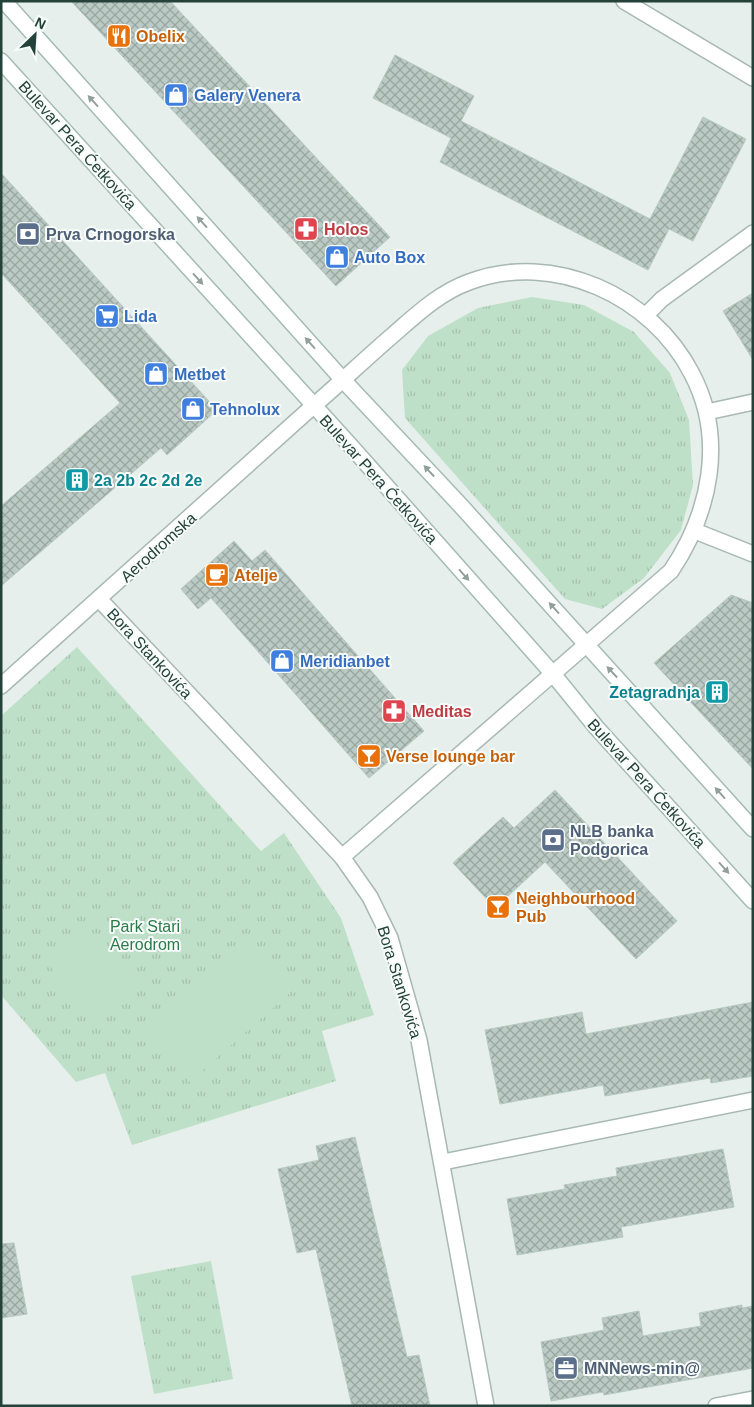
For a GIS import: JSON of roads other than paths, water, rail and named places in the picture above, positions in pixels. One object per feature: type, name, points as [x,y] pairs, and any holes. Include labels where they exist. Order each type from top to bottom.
[{"type":"street","points":[[4,1],[342,380],[462,507],[753,829]]},
{"type":"street","points":[[624,1],[753,78]]},
{"type":"street","name":"Bulevar Pera Ćetkovića","points":[[1,61],[314,406],[553,674],[596,727],[753,901]]},
{"type":"street","points":[[645,316],[662,299],[753,233]]},
{"type":"street","name":"Aerodromska","points":[[1,686],[430,303],[461,285],[492,275],[526,272],[562,276],[612,294],[645,316],[662,332],[686,363],[707,412],[711,460],[705,498],[695,531],[671,571],[342,857]]},
{"type":"street","points":[[707,412],[753,402]]},
{"type":"street","points":[[695,531],[753,554]]},
{"type":"street","name":"Bora Stankovića","points":[[99,599],[342,857],[370,897],[390,938],[419,1040],[443,1162],[486,1406]]},
{"type":"street","points":[[443,1162],[753,1100]]},
{"type":"street","points":[[716,1406],[753,1400]]},
{"type":"place","name":"Obelix","points":[[119,36]]},
{"type":"place","name":"Galery Venera","points":[[176,95]]},
{"type":"place","name":"Holos","points":[[306,229]]},
{"type":"place","name":"Prva Crnogorska","points":[[28,234]]},
{"type":"place","name":"Auto Box","points":[[337,257]]},
{"type":"place","name":"Lida","points":[[107,316]]},
{"type":"place","name":"Metbet","points":[[156,374]]},
{"type":"place","name":"Tehnolux","points":[[193,409]]},
{"type":"place","name":"2a 2b 2c 2d 2e","points":[[77,480]]},
{"type":"place","name":"Atelje","points":[[217,575]]},
{"type":"place","name":"Meridianbet","points":[[282,661]]},
{"type":"place","name":"Zetagradnja","points":[[717,692]]},
{"type":"place","name":"Meditas","points":[[394,711]]},
{"type":"place","name":"Verse lounge bar","points":[[369,756]]},
{"type":"place","name":"NLB banka Podgorica","points":[[553,840]]},
{"type":"place","name":"Neighbourhood Pub","points":[[498,907]]},
{"type":"place","name":"MNNews-min@","points":[[566,1368]]},
{"type":"park label","name":"Park Stari Aerodrom","points":[[145,935]]}]
